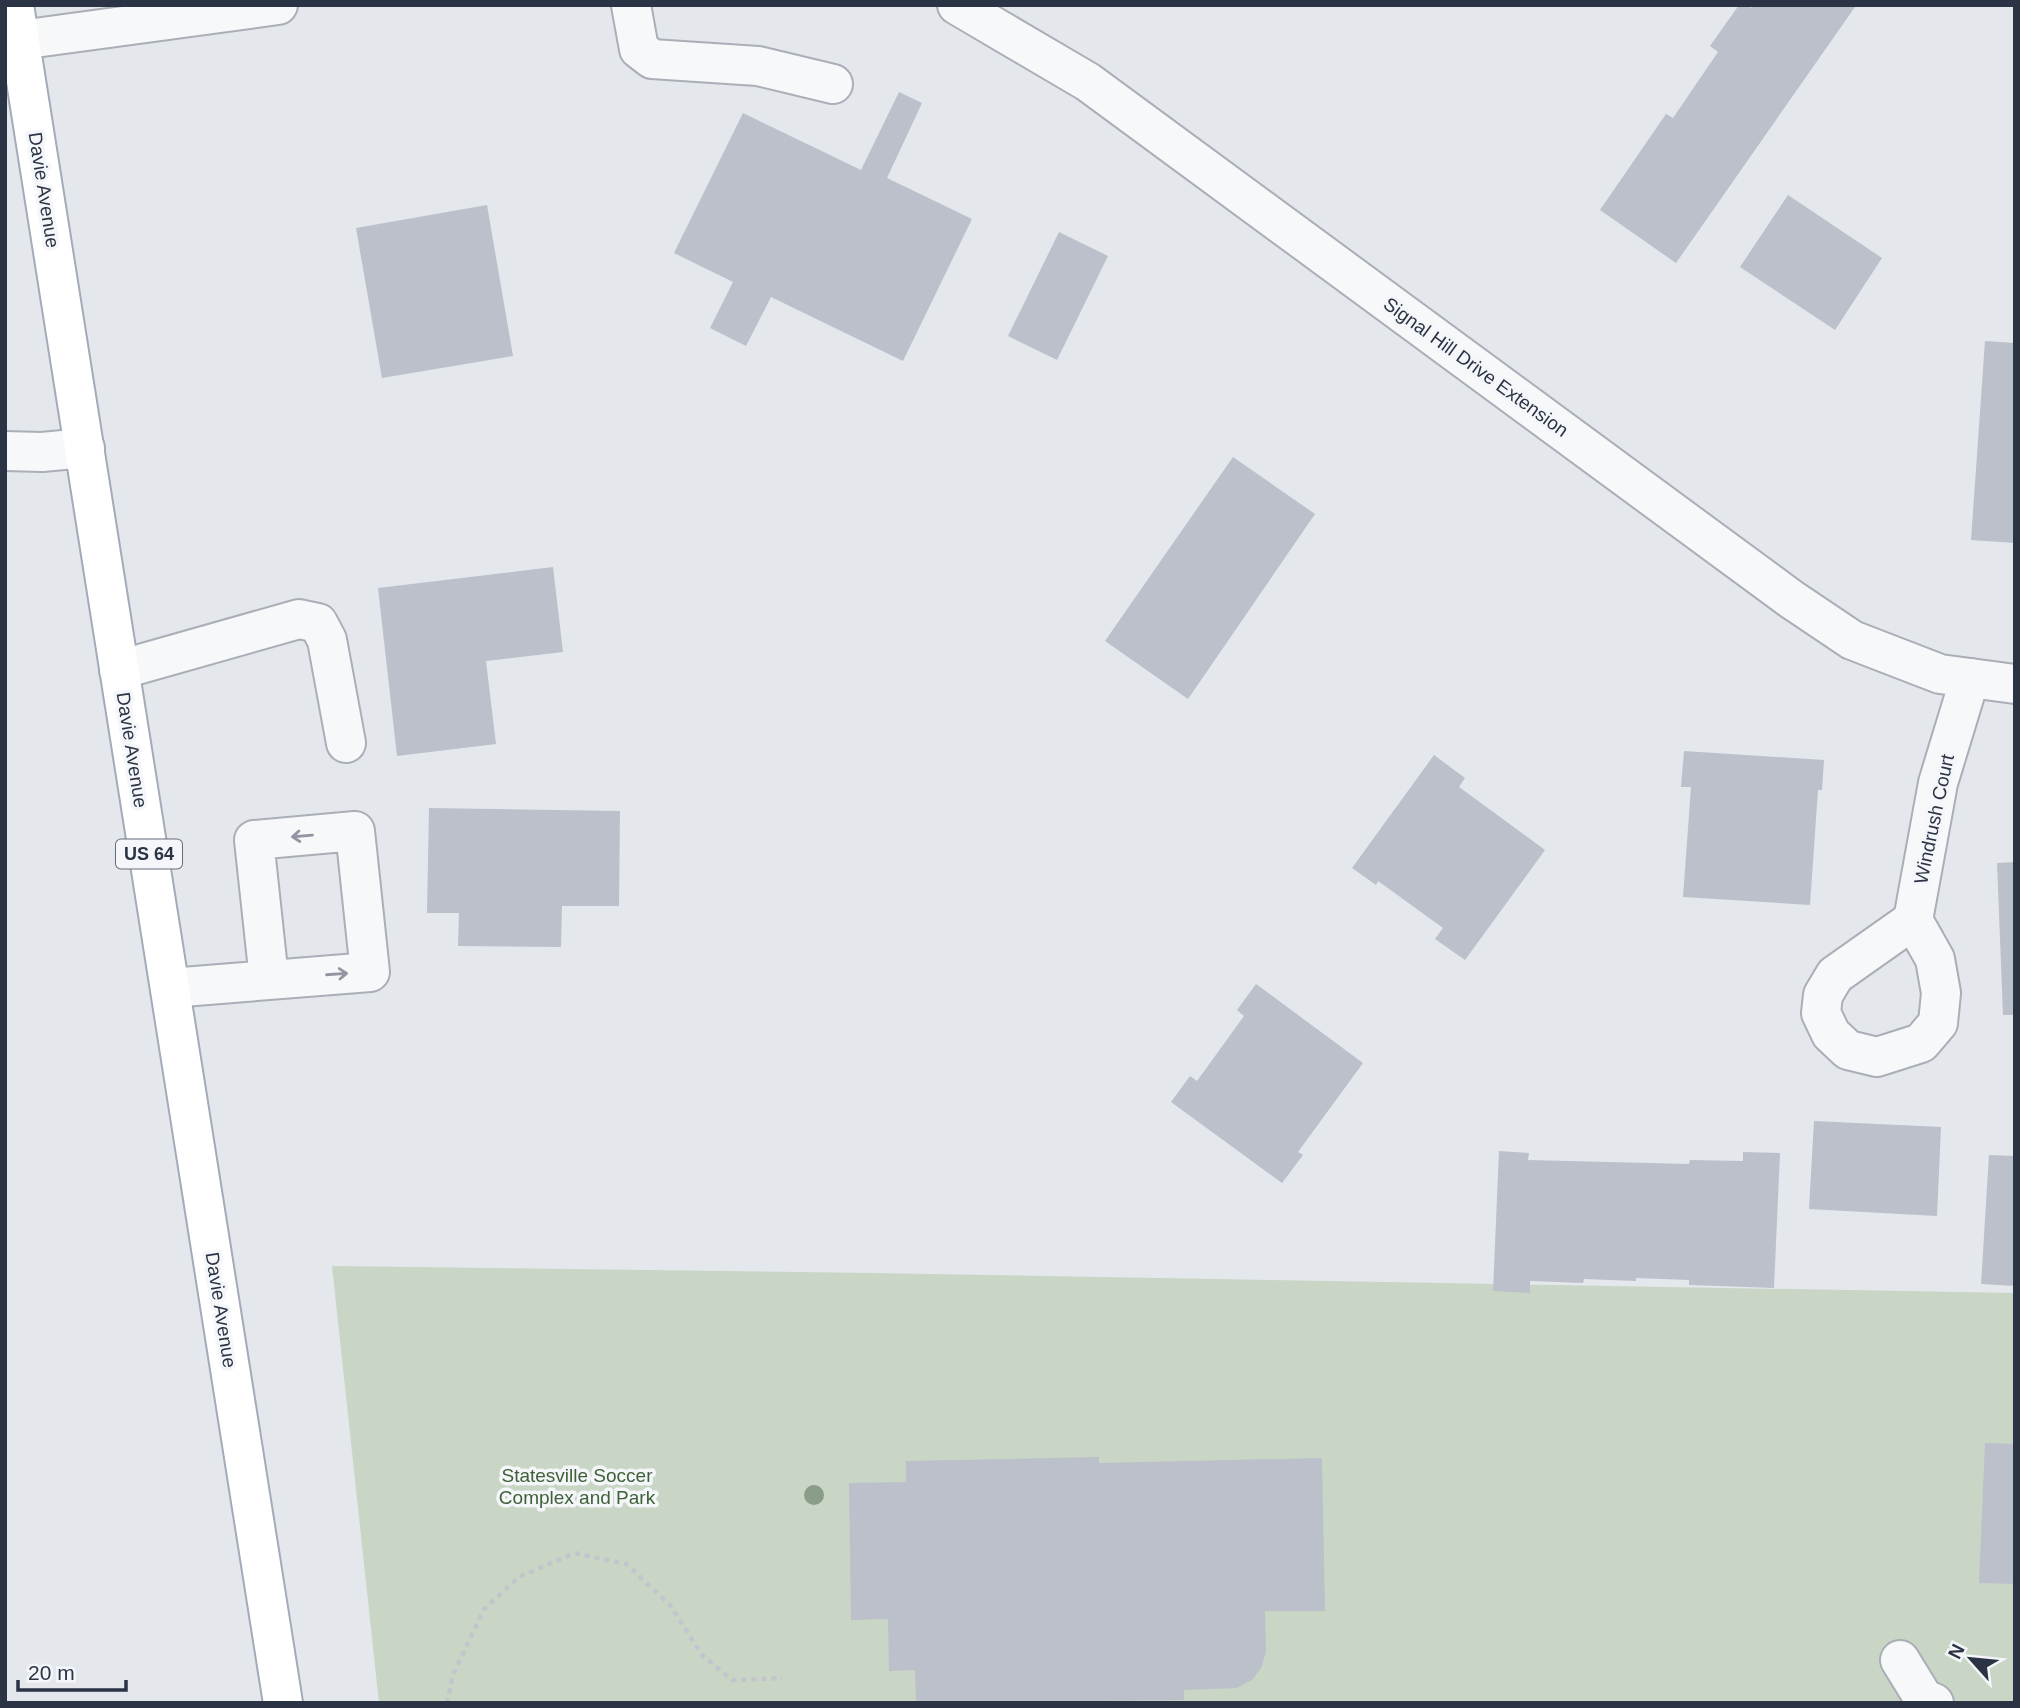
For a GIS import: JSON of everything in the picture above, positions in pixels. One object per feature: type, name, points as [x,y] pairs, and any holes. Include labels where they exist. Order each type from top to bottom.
[{"type":"main road","name":"Davie Avenue","points":[[17,23],[283,1703]]},
{"type":"street","points":[[17,23],[278,5]]},
{"type":"street","points":[[631,5],[639,49],[652,59],[758,66],[833,84]]},
{"type":"street","name":"Signal Hill Drive Extension","points":[[957,5],[1088,82],[1791,599],[1852,640],[1940,674],[2015,684]]},
{"type":"street","points":[[5,451],[42,452],[85,448]]},
{"type":"street","points":[[119,670],[299,618],[318,623],[327,640],[346,743]]},
{"type":"street","name":"Windrush Court","points":[[1913,920],[1938,783],[1970,678]]},
{"type":"street","points":[[170,988],[370,972],[355,831],[254,840],[269,979]]},
{"type":"street","points":[[1900,1660],[1924,1699],[1934,1703]]},
{"type":"path","points":[[447,1703],[453,1675],[484,1609],[519,1577],[574,1553],[626,1564],[670,1605],[702,1655],[732,1680],[782,1678]]},
{"type":"green space","name":"Statesville Soccer Complex and Park","points":[[332,1266],[2015,1293],[2015,1703],[379,1703]]},
{"type":"building","points":[[1739,5],[1751,8],[1753,5],[1855,7],[1676,263],[1600,210],[1666,114],[1673,118],[1718,52],[1710,46]]},
{"type":"building","points":[[899,92],[922,103],[887,178],[972,219],[903,361],[771,297],[746,346],[710,328],[733,282],[674,253],[743,113],[861,170]]},
{"type":"building","points":[[1788,195],[1882,258],[1835,330],[1740,267]]},
{"type":"building","points":[[487,205],[513,356],[382,378],[356,228]]},
{"type":"building","points":[[1059,232],[1108,256],[1057,360],[1008,336]]},
{"type":"building","points":[[1985,341],[2015,343],[2015,543],[1971,540]]},
{"type":"building","points":[[1233,457],[1315,514],[1188,699],[1105,641]]},
{"type":"building","points":[[553,567],[563,652],[486,661],[496,744],[397,756],[378,588]]},
{"type":"building","points":[[1684,751],[1824,760],[1822,790],[1818,790],[1810,905],[1683,897],[1691,787],[1681,787]]},
{"type":"building","points":[[1434,755],[1465,778],[1459,787],[1545,850],[1465,960],[1435,939],[1443,928],[1378,881],[1376,885],[1352,868]]},
{"type":"building","points":[[429,808],[620,811],[619,906],[562,906],[561,947],[458,946],[459,913],[427,913]]},
{"type":"building","points":[[2015,862],[2015,1015],[2003,1015],[1997,863]]},
{"type":"building","points":[[1256,984],[1363,1063],[1298,1152],[1303,1155],[1282,1183],[1171,1102],[1190,1076],[1197,1081],[1244,1016],[1237,1010]]},
{"type":"building","points":[[1814,1121],[1941,1127],[1937,1216],[1809,1209]]},
{"type":"building","points":[[1499,1151],[1529,1153],[1528,1160],[1689,1164],[1690,1160],[1743,1161],[1743,1152],[1780,1153],[1774,1288],[1689,1285],[1689,1280],[1636,1278],[1636,1281],[1584,1279],[1583,1283],[1530,1281],[1530,1293],[1493,1291]]},
{"type":"building","points":[[1989,1155],[2015,1156],[2015,1286],[1981,1284]]},
{"type":"building","points":[[1985,1443],[2015,1444],[2015,1584],[1979,1583]]},
{"type":"building","points":[[1099,1457],[1099,1463],[1322,1458],[1325,1611],[1265,1611],[1266,1652],[1261,1668],[1252,1680],[1237,1688],[1184,1690],[1184,1700],[916,1703],[915,1670],[889,1671],[888,1619],[851,1620],[849,1483],[906,1482],[906,1461]]}]
